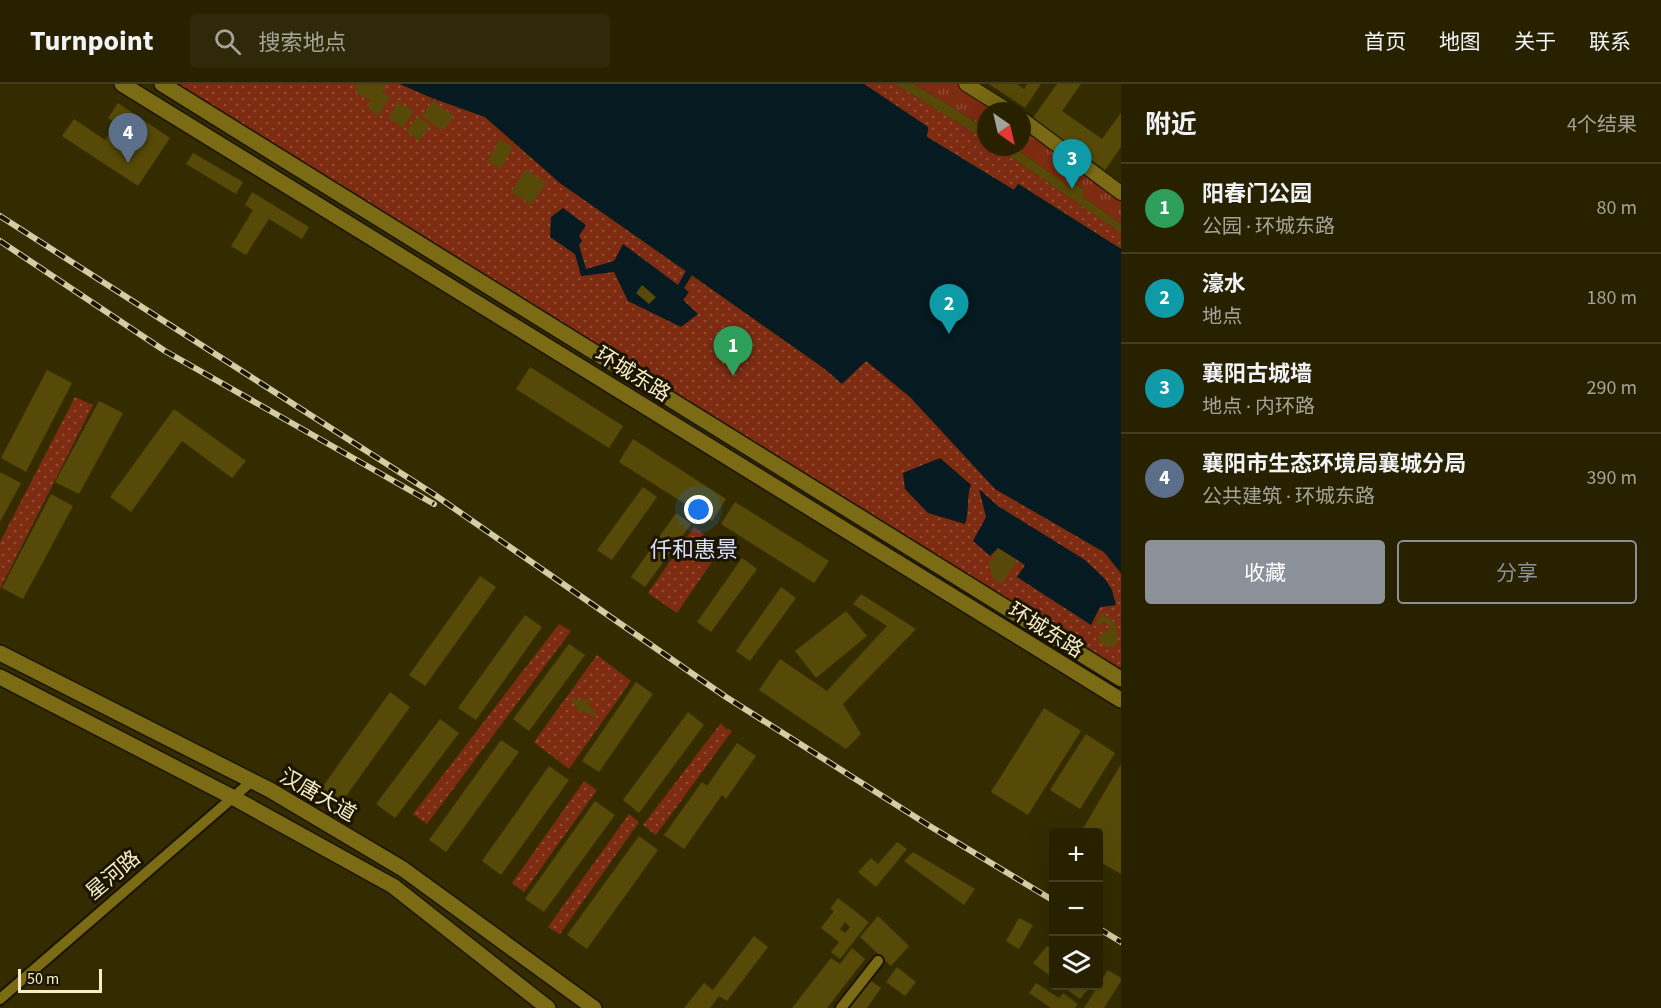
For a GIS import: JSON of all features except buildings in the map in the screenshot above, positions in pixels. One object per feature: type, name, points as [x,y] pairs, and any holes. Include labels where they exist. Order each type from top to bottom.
[{"type":"main road","name":"环城东路","points":[[122,84],[1121,700]]},
{"type":"main road","name":"环城东路","points":[[162,84],[1121,680]]},
{"type":"main road","name":"汉唐大道","points":[[0,653],[252,781],[403,869],[594,1008]]},
{"type":"main road","name":"汉唐大道","points":[[0,677],[234,798],[393,886],[548,1008]]},
{"type":"street","points":[[966,84],[995,102]]},
{"type":"street","points":[[1031,126],[1121,193]]},
{"type":"street","name":"星河路","points":[[0,999],[252,781]]},
{"type":"street","points":[[841,1008],[878,961]]},
{"type":"green space","points":[[162,84],[400,84],[485,117],[560,183],[842,383],[866,360],[1080,538],[1104,552],[1121,573],[1121,679]]},
{"type":"green space","points":[[864,84],[895,84],[977,134],[977,156],[1010,156],[1121,233],[1121,249],[1019,184],[1014,190],[927,137],[928,127]]},
{"type":"green space","points":[[914,84],[966,84],[995,102],[977,102],[977,122]]},
{"type":"green space","points":[[1031,126],[1121,193],[1121,224],[1082,196],[1085,191],[1074,183],[1071,188],[1027,156],[1031,156]]},
{"type":"green space","points":[[75,397],[93,405],[0,589],[0,542]]},
{"type":"green space","points":[[694,527],[722,547],[677,613],[648,593]]},
{"type":"green space","points":[[559,624],[571,631],[427,824],[413,814]]},
{"type":"green space","points":[[597,655],[631,681],[569,769],[534,742]]},
{"type":"green space","points":[[721,723],[732,731],[656,835],[643,825]]},
{"type":"green space","points":[[584,781],[597,790],[524,892],[512,883]]},
{"type":"green space","points":[[629,814],[639,822],[560,934],[548,927]]},
{"type":"water","points":[[400,84],[864,84],[928,127],[927,137],[1014,190],[1018,184],[1121,249],[1121,573],[1104,552],[995,489],[910,397],[866,361],[842,384],[825,369],[692,275],[684,288],[689,292],[683,300],[698,314],[681,327],[628,301],[614,272],[581,276],[575,254],[550,237],[551,217],[563,208],[586,225],[579,236],[582,241],[579,245],[586,269],[614,261],[623,244],[678,285],[686,271],[560,183],[485,117]]},
{"type":"water","points":[[940,458],[971,485],[965,524],[928,513],[905,489],[903,473]]},
{"type":"water","points":[[979,489],[998,506],[1085,560],[1105,579],[1112,590],[1116,605],[1100,607],[1091,625],[1017,577],[1025,565],[998,548],[990,556],[973,541],[986,517]]},
{"type":"railway","points":[[0,216],[432,493],[726,697],[928,825],[1049,898]]},
{"type":"railway","points":[[0,241],[165,351],[434,504]]},
{"type":"railway","points":[[1103,931],[1121,942]]},
{"type":"place","name":"襄阳市生态环境局襄城分局","points":[[128,163]]},
{"type":"place","name":"襄阳古城墙","points":[[1072,189]]},
{"type":"place","name":"濠水","points":[[949,334]]},
{"type":"place","name":"阳春门公园","points":[[733,376]]},
{"type":"district","name":"仟和惠景","points":[[694,550]]}]
